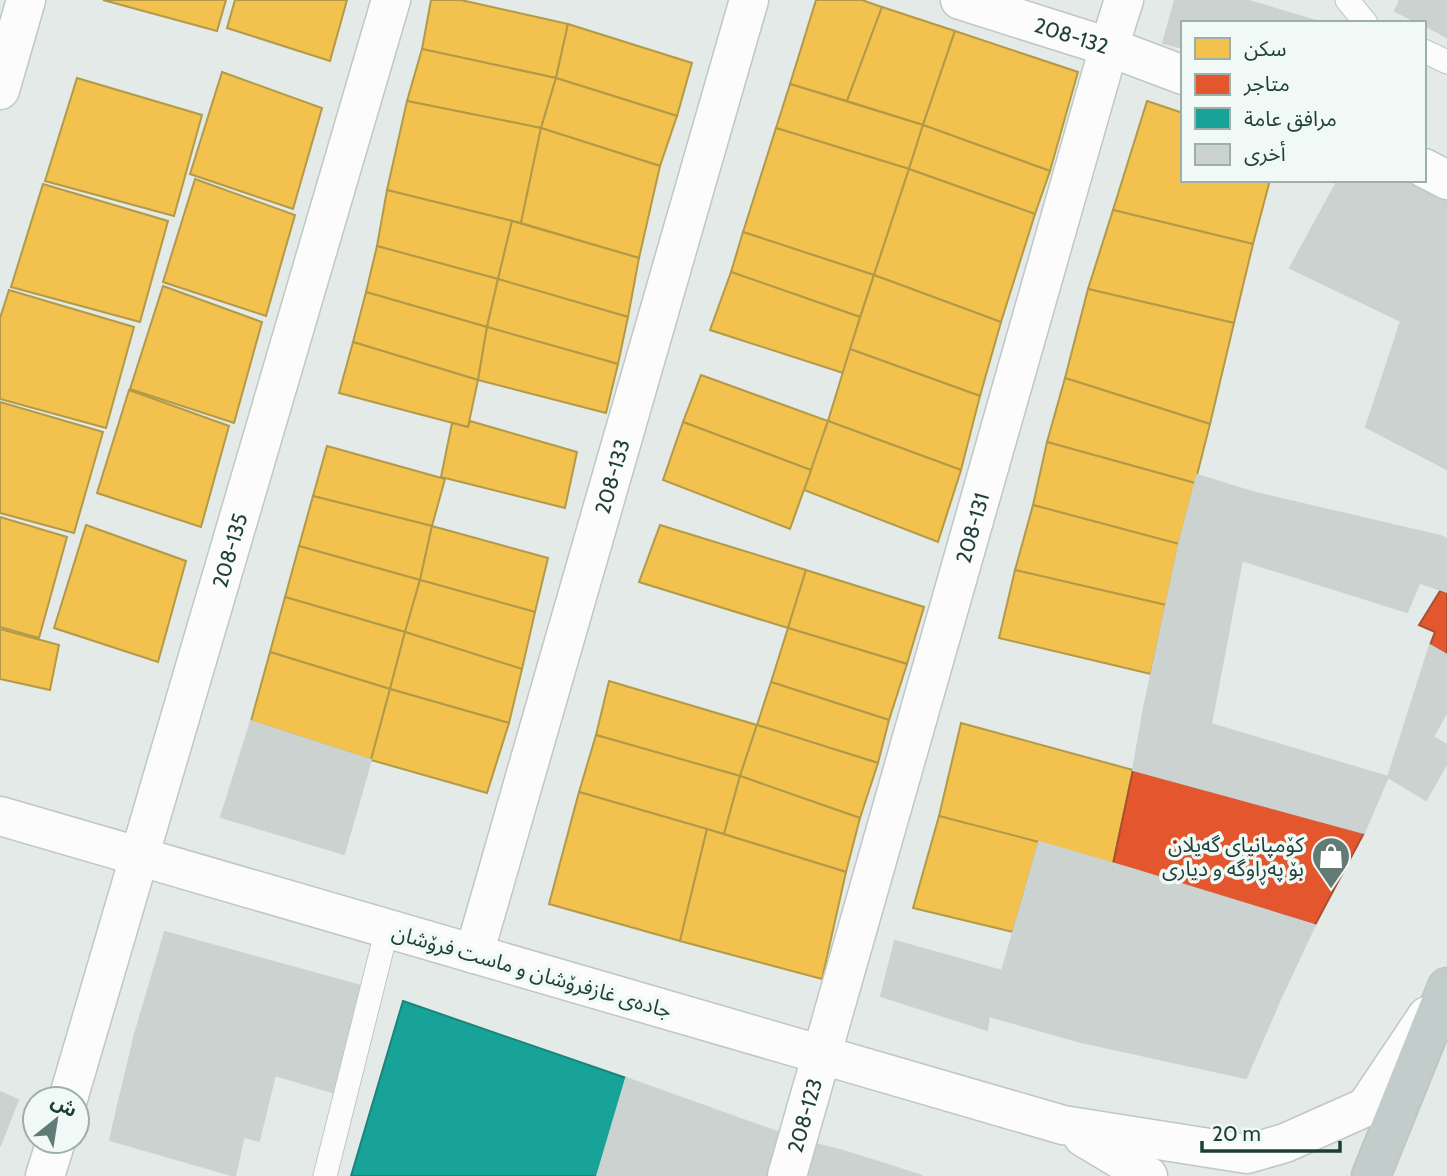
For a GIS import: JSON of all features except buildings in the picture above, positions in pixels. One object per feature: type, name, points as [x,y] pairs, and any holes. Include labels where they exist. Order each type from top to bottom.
[{"type":"highway","points":[[1371,1176],[1447,986]]},
{"type":"street","points":[[0,90],[26,0]]},
{"type":"street","name":"208-135","points":[[72,1085],[391,0]]},
{"type":"street","name":"208-133","points":[[474,954],[748,0]]},
{"type":"street","name":"208-132","points":[[960,0],[1109,47],[1181,74]]},
{"type":"street","name":"208-131","points":[[821,1055],[1124,0]]},
{"type":"street","points":[[1426,169],[1447,180]]},
{"type":"street","name":"جاده‌ی غازفرۆشان و ماست فرۆشان","points":[[0,816],[1063,1125]]},
{"type":"street","points":[[1063,1125],[1247,1154],[1285,1143],[1366,1107],[1447,986]]},
{"type":"street","name":"208-123","points":[[787,1176],[821,1055]]},
{"type":"street","points":[[1063,1125],[1148,1176]]},
{"type":"street","points":[[45,1176],[52,1155]]},
{"type":"lane","points":[[1348,0],[1363,21]]},
{"type":"lane","points":[[1426,52],[1447,62]]},
{"type":"lane","points":[[325,1176],[387,929]]},
{"type":"place","name":"کۆمپانیای گەیلان بۆ پەڕاوگە و دیاری","points":[[1331,890]]}]
